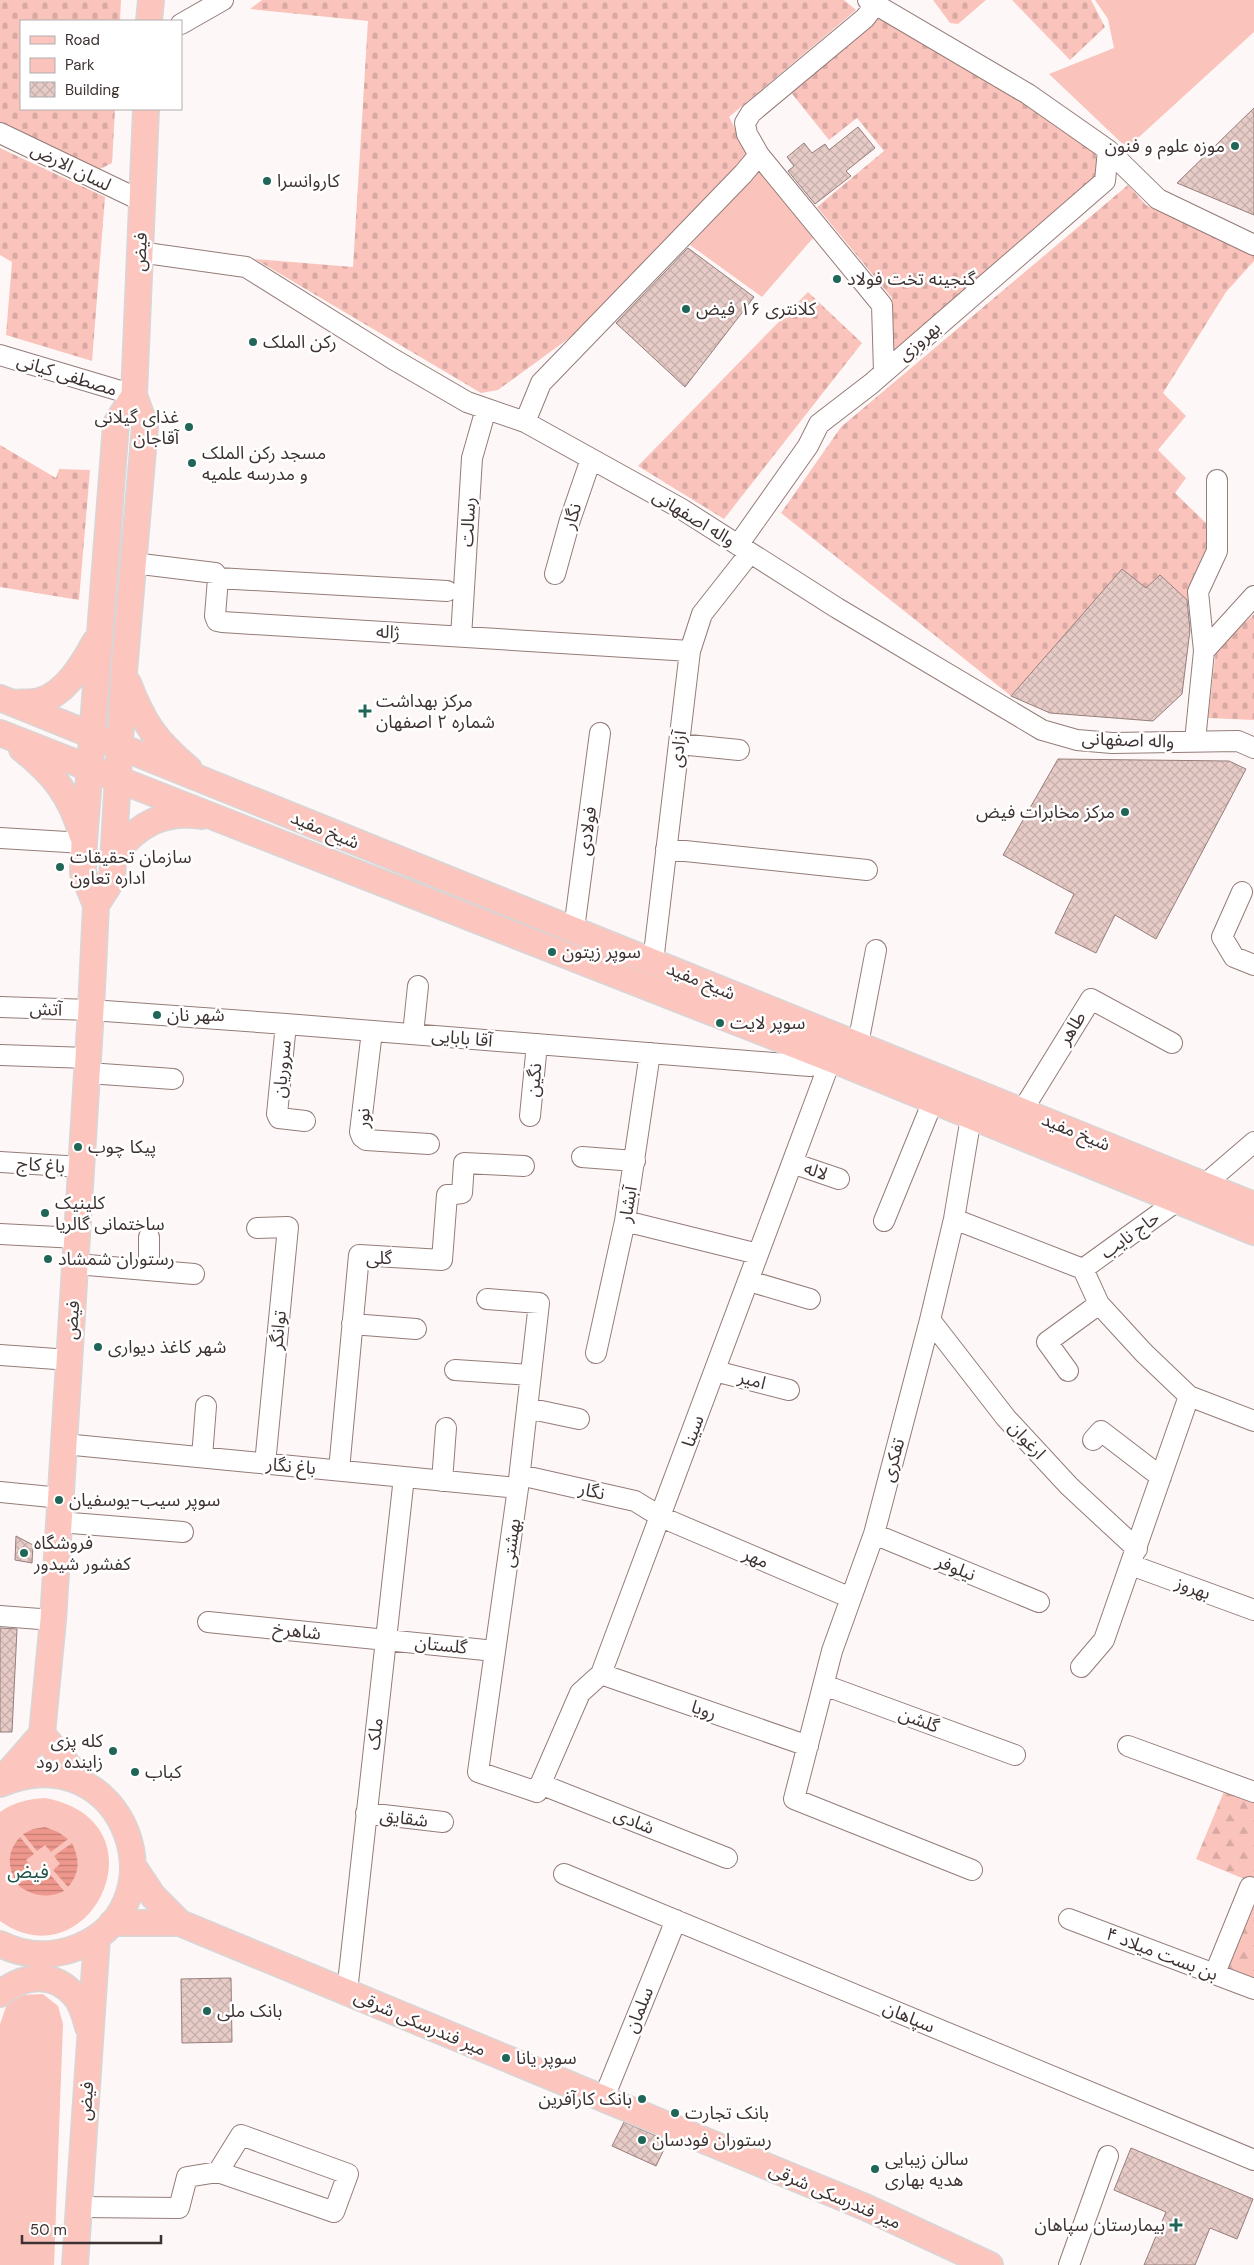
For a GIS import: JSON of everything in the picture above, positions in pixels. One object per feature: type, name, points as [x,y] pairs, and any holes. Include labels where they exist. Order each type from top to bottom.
[{"type":"main road","points":[[150,20],[151,0]]},
{"type":"main road","name":"فیض","points":[[134,395],[146,110]]},
{"type":"main road","points":[[96,905],[112,880],[120,781],[124,672],[145,426],[134,395]]},
{"type":"main road","points":[[96,905],[83,873],[91,736],[116,424],[134,395]]},
{"type":"main road","points":[[6,700],[40,701],[57,692],[80,669],[99,636]]},
{"type":"main road","points":[[124,672],[139,712],[151,732],[171,754],[204,782]]},
{"type":"main road","name":"شیخ مفید","points":[[6,700],[204,782],[495,897],[1254,1205]]},
{"type":"main road","points":[[2,734],[44,767],[62,788],[76,816],[84,843]]},
{"type":"main road","name":"شیخ مفید","points":[[2,734],[90,770],[225,820],[486,922],[831,1059],[1254,1232]]},
{"type":"main road","points":[[114,854],[126,840],[150,821],[186,814],[225,820]]},
{"type":"main road","points":[[440,905],[448,902],[452,894],[452,886],[448,879]]},
{"type":"main road","points":[[486,922],[480,915],[480,906],[486,898],[495,897]]},
{"type":"main road","name":"فیض","points":[[42,1734],[53,1620],[70,1360],[96,905]]},
{"type":"main road","points":[[0,1783],[42,1734],[83,1783]]},
{"type":"main road","points":[[0,1783],[18,1776],[40,1773],[62,1776],[83,1783],[100,1794],[114,1809],[127,1833],[131,1846],[133,1866],[130,1887],[123,1906],[104,1930],[80,1947],[60,1953],[40,1955],[20,1952],[0,1944]]},
{"type":"main road","points":[[133,1866],[153,1896],[180,1923]]},
{"type":"main road","points":[[104,1930],[180,1923]]},
{"type":"main road","name":"میر فندرسکی شرقی","points":[[180,1923],[603,2100],[865,2207],[990,2265]]},
{"type":"main road","name":"فیض","points":[[75,2265],[90,2034],[104,1930]]},
{"type":"main road","points":[[0,1994],[14,1983],[30,1978],[46,1978],[62,1984],[74,1995],[83,2010],[90,2034]]},
{"type":"street","points":[[182,23],[223,0]]},
{"type":"street","points":[[884,372],[882,305],[759,155],[747,134],[745,123],[751,113],[865,18],[871,3],[1028,94],[1108,150],[1158,199],[1254,245]]},
{"type":"street","name":"لسان الارض","points":[[0,133],[142,201]]},
{"type":"street","name":"بهروزی","points":[[744,549],[808,446],[819,424],[884,372],[1104,181],[1108,150]]},
{"type":"street","points":[[526,422],[541,383],[743,174],[759,155]]},
{"type":"street","name":"واله اصفهانی","points":[[140,252],[246,267],[393,359],[467,402],[526,422],[680,508],[837,608],[1042,730],[1077,740],[1112,743],[1249,740]]},
{"type":"street","name":"مصطفی کیانی","points":[[0,355],[134,395]]},
{"type":"street","name":"رسالت","points":[[461,636],[472,458],[486,409]]},
{"type":"street","name":"نگار","points":[[555,574],[570,520],[591,459]]},
{"type":"street","points":[[1195,741],[1204,651],[1198,592],[1217,551],[1217,480]]},
{"type":"street","name":"آزادی","points":[[653,962],[690,651],[702,614],[744,549]]},
{"type":"street","points":[[133,563],[210,571],[215,573],[218,578],[447,591]]},
{"type":"street","name":"ژاله","points":[[218,578],[214,616],[222,622],[690,651]]},
{"type":"street","points":[[1204,651],[1254,596]]},
{"type":"street","name":"فولادی","points":[[574,929],[600,733]]},
{"type":"street","points":[[679,744],[739,750]]},
{"type":"street","points":[[0,838],[84,843]]},
{"type":"street","points":[[666,849],[867,870]]},
{"type":"street","points":[[1242,892],[1222,937],[1234,957],[1254,965]]},
{"type":"street","points":[[858,1044],[876,950]]},
{"type":"street","points":[[413,1034],[418,986]]},
{"type":"street","name":"طاهر","points":[[1022,1111],[1090,999],[1172,1043]]},
{"type":"street","name":"آتش","points":[[0,1007],[91,1010]]},
{"type":"street","name":"آقا بابایی","points":[[91,1010],[810,1066],[831,1059]]},
{"type":"street","name":"سروریان","points":[[286,1024],[277,1114],[278,1118],[304,1121]]},
{"type":"street","name":"نور","points":[[372,1031],[360,1132],[362,1137],[366,1140],[429,1144]]},
{"type":"street","name":"نگین","points":[[530,1116],[537,1044]]},
{"type":"street","name":"آبشار","points":[[596,1353],[625,1221],[650,1053]]},
{"type":"street","points":[[0,1054],[173,1079]]},
{"type":"street","name":"سینا","points":[[538,1788],[580,1693],[601,1674],[831,1059]]},
{"type":"street","points":[[884,1222],[933,1101]]},
{"type":"street","name":"تفکری","points":[[971,1117],[954,1219],[930,1320],[874,1534],[832,1652],[794,1799],[972,1870]]},
{"type":"street","points":[[1204,1185],[1254,1142]]},
{"type":"street","points":[[582,1157],[635,1161]]},
{"type":"street","name":"باغ کاج","points":[[0,1162],[82,1167]]},
{"type":"street","name":"لاله","points":[[792,1163],[839,1179]]},
{"type":"street","name":"گلی","points":[[339,1470],[358,1254],[442,1260],[447,1195],[462,1193],[464,1164],[524,1166]]},
{"type":"street","name":"حاج نایب","points":[[1083,1269],[1177,1200]]},
{"type":"street","points":[[954,1219],[1083,1269],[1099,1304],[1144,1353],[1188,1396],[1254,1421]]},
{"type":"street","points":[[625,1221],[758,1254]]},
{"type":"street","name":"توانگر","points":[[257,1228],[288,1227],[265,1464]]},
{"type":"street","points":[[0,1234],[77,1238]]},
{"type":"street","points":[[149,1237],[149,1270]]},
{"type":"street","points":[[76,1264],[194,1274]]},
{"type":"street","points":[[748,1281],[810,1299]]},
{"type":"street","name":"بهشتی","points":[[487,1299],[539,1303],[519,1481],[478,1772],[538,1788]]},
{"type":"street","points":[[1068,1371],[1047,1342],[1099,1304]]},
{"type":"street","name":"ارغوان","points":[[930,1320],[1006,1418],[1134,1557]]},
{"type":"street","points":[[352,1324],[416,1329]]},
{"type":"street","points":[[0,1355],[70,1360]]},
{"type":"street","points":[[455,1370],[531,1375]]},
{"type":"street","name":"امیر","points":[[715,1370],[789,1390]]},
{"type":"street","points":[[1081,1667],[1104,1640],[1188,1396]]},
{"type":"street","points":[[202,1457],[206,1406]]},
{"type":"street","points":[[527,1408],[578,1419]]},
{"type":"street","points":[[442,1481],[446,1428]]},
{"type":"street","points":[[1093,1440],[1101,1431],[1161,1477]]},
{"type":"street","name":"باغ نگار","points":[[64,1444],[442,1481],[519,1481]]},
{"type":"street","name":"ملک","points":[[347,1992],[404,1477]]},
{"type":"street","name":"نگار","points":[[519,1481],[635,1501],[661,1517]]},
{"type":"street","points":[[0,1492],[60,1498]]},
{"type":"street","name":"مهر","points":[[661,1517],[851,1598]]},
{"type":"street","points":[[59,1522],[183,1532]]},
{"type":"street","name":"نیلوفر","points":[[874,1534],[1039,1602]]},
{"type":"street","name":"بهروز","points":[[1134,1557],[1254,1610]]},
{"type":"street","points":[[0,1616],[53,1620]]},
{"type":"street","name":"شاهرخ","points":[[208,1622],[386,1639]]},
{"type":"street","name":"گلستان","points":[[386,1639],[495,1651]]},
{"type":"street","name":"رویا","points":[[601,1674],[808,1746]]},
{"type":"street","name":"گلشن","points":[[824,1685],[1015,1754]]},
{"type":"street","points":[[1128,1746],[1254,1792]]},
{"type":"street","name":"شادی","points":[[538,1788],[727,1858]]},
{"type":"street","name":"شقایق","points":[[366,1813],[443,1822]]},
{"type":"street","name":"سپاهان","points":[[564,1874],[1254,2160]]},
{"type":"street","points":[[1215,1974],[1250,1887]]},
{"type":"street","name":"بن بست میلاد ۴","points":[[1070,1919],[1254,1989]]},
{"type":"street","name":"سلمان","points":[[603,2100],[676,1920]]},
{"type":"street","points":[[79,2207],[179,2208],[187,2177],[218,2172],[334,2212],[348,2174],[241,2135],[218,2172]]},
{"type":"street","points":[[1069,2265],[1108,2156]]},
{"type":"green space","points":[[0,0],[121,0],[120,20],[20,20],[20,110],[115,110],[112,163],[98,170],[0,122]]},
{"type":"green space","points":[[262,0],[844,0],[856,10],[729,117],[749,155],[583,328],[498,390],[481,393],[255,259],[353,267],[368,21],[250,9]]},
{"type":"green space","points":[[933,0],[986,0],[958,24],[950,23]]},
{"type":"green space","points":[[1012,0],[1091,0],[1105,27],[1070,60]]},
{"type":"green space","points":[[1095,0],[1254,0],[1254,32],[1127,148],[1049,74],[1114,48],[1108,19]]},
{"type":"green space","points":[[877,16],[1017,96],[1095,151],[1099,173],[892,353],[892,298],[817,207],[884,151],[857,118],[829,140],[789,90]]},
{"type":"green space","points":[[0,148],[105,197],[92,361],[6,335],[12,262],[0,255]]},
{"type":"green space","points":[[759,171],[813,238],[762,297],[690,245]]},
{"type":"green space","points":[[1128,185],[1146,205],[1251,248],[1254,254],[1254,261],[1226,292],[1163,393],[1186,416],[1158,450],[1186,478],[1175,493],[1209,526],[1209,549],[1193,576],[1193,606],[1160,575],[1146,588],[1122,569],[1011,696],[781,513],[841,427]]},
{"type":"green space","points":[[808,292],[862,343],[724,519],[638,466]]},
{"type":"green space","points":[[0,445],[56,478],[59,469],[90,470],[79,600],[0,587]]},
{"type":"green space","points":[[1254,614],[1254,720],[1208,718],[1216,649]]},
{"type":"green space","points":[[1225,1789],[1254,1801],[1254,1883],[1196,1859]]},
{"type":"green space","points":[[45,1798],[82,1813],[103,1836],[109,1864],[103,1892],[86,1916],[62,1932],[33,1935],[0,1921],[0,1812],[21,1802]]},
{"type":"green space","points":[[1254,1890],[1254,1979],[1223,1967]]},
{"type":"green space","points":[[43,1994],[58,2006],[63,2024],[54,2265],[0,2265],[0,2024],[7,2004],[23,1995]]},
{"type":"shaded area","points":[[45,1827],[58,1832],[68,1839],[51,1852],[45,1845],[37,1851],[23,1834],[33,1829]]},
{"type":"shaded area","points":[[20,1837],[34,1854],[26,1860],[31,1866],[15,1880],[10,1857],[13,1847]]},
{"type":"shaded area","points":[[72,1843],[78,1866],[75,1877],[68,1887],[53,1870],[60,1864],[54,1856]]},
{"type":"shaded area","points":[[35,1871],[42,1879],[49,1873],[64,1891],[46,1896],[28,1892],[18,1885]]},
{"type":"building","name":"موزه علوم و فنون","points":[[1254,108],[1254,215],[1177,183]]},
{"type":"building","points":[[858,127],[875,148],[846,171],[851,176],[815,204],[788,171],[794,166],[787,157],[804,143],[812,153],[825,144],[829,150]]},
{"type":"building","name":"کلانتری ۱۶ فیض","points":[[688,248],[754,297],[685,387],[616,323]]},
{"type":"building","points":[[1122,569],[1146,588],[1160,575],[1187,600],[1190,630],[1182,694],[1153,721],[1050,713],[1011,696]]},
{"type":"building","name":"مرکز مخابرات فیض","points":[[1058,759],[1229,761],[1246,769],[1156,939],[1115,915],[1096,953],[1055,933],[1074,894],[1003,855]]},
{"type":"building","name":"فروشگاه کفشور شیدور","points":[[16,1536],[33,1545],[32,1563],[15,1560]]},
{"type":"building","points":[[0,1628],[17,1629],[12,1732],[0,1732]]},
{"type":"building","name":"بانک ملی","points":[[231,1978],[232,2042],[182,2043],[181,1979]]},
{"type":"building","name":"رستوران فودسان","points":[[624,2122],[668,2141],[656,2166],[612,2146]]},
{"type":"building","points":[[1131,2148],[1253,2199],[1237,2239],[1210,2228],[1195,2265],[1144,2265],[1166,2212],[1114,2190]]},
{"type":"place","name":"موزه علوم و فنون","points":[[1235,146]]},
{"type":"place","name":"کاروانسرا","points":[[267,181]]},
{"type":"place","name":"گنجینه تخت فولاد","points":[[837,279]]},
{"type":"place","name":"کلانتری ۱۶ فیض","points":[[686,309]]},
{"type":"place","name":"رکن الملک","points":[[253,342]]},
{"type":"place","name":"غذای گیلانی آقاجان","points":[[189,427]]},
{"type":"place","name":"مسجد رکن الملک و مدرسه علمیه","points":[[192,463]]},
{"type":"place","name":"مرکز بهداشت شماره ۲ اصفهان","points":[[365,711]]},
{"type":"place","name":"مرکز مخابرات فیض","points":[[1125,812]]},
{"type":"place","name":"سازمان تحقیقات اداره تعاون","points":[[60,867]]},
{"type":"place","name":"سوپر زیتون","points":[[552,952]]},
{"type":"place","name":"شهر نان","points":[[157,1015]]},
{"type":"place","name":"سوپر لایت","points":[[720,1023]]},
{"type":"place","name":"پیکا چوب","points":[[78,1147]]},
{"type":"place","name":"کلینیک ساختمانی گالریا","points":[[45,1213]]},
{"type":"place","name":"رستوران شمشاد","points":[[48,1259]]},
{"type":"place","name":"شهر کاغذ دیواری","points":[[98,1347]]},
{"type":"place","name":"سوپر سیب-یوسفیان","points":[[59,1500]]},
{"type":"place","name":"فروشگاه کفشور شیدور","points":[[24,1553]]},
{"type":"place","name":"کله پزی زاینده رود","points":[[113,1751]]},
{"type":"place","name":"کباب","points":[[135,1772]]},
{"type":"place","name":"بانک ملی","points":[[207,2011]]},
{"type":"place","name":"سوپر یانا","points":[[506,2058]]},
{"type":"place","name":"بانک کارآفرین","points":[[642,2099]]},
{"type":"place","name":"بانک تجارت","points":[[675,2113]]},
{"type":"place","name":"رستوران فودسان","points":[[642,2140]]},
{"type":"place","name":"سالن زیبایی هدیه بهاری","points":[[875,2169]]},
{"type":"place","name":"بیمارستان سپاهان","points":[[1176,2225]]},
{"type":"district","name":"فیض","points":[[28,1871]]}]
